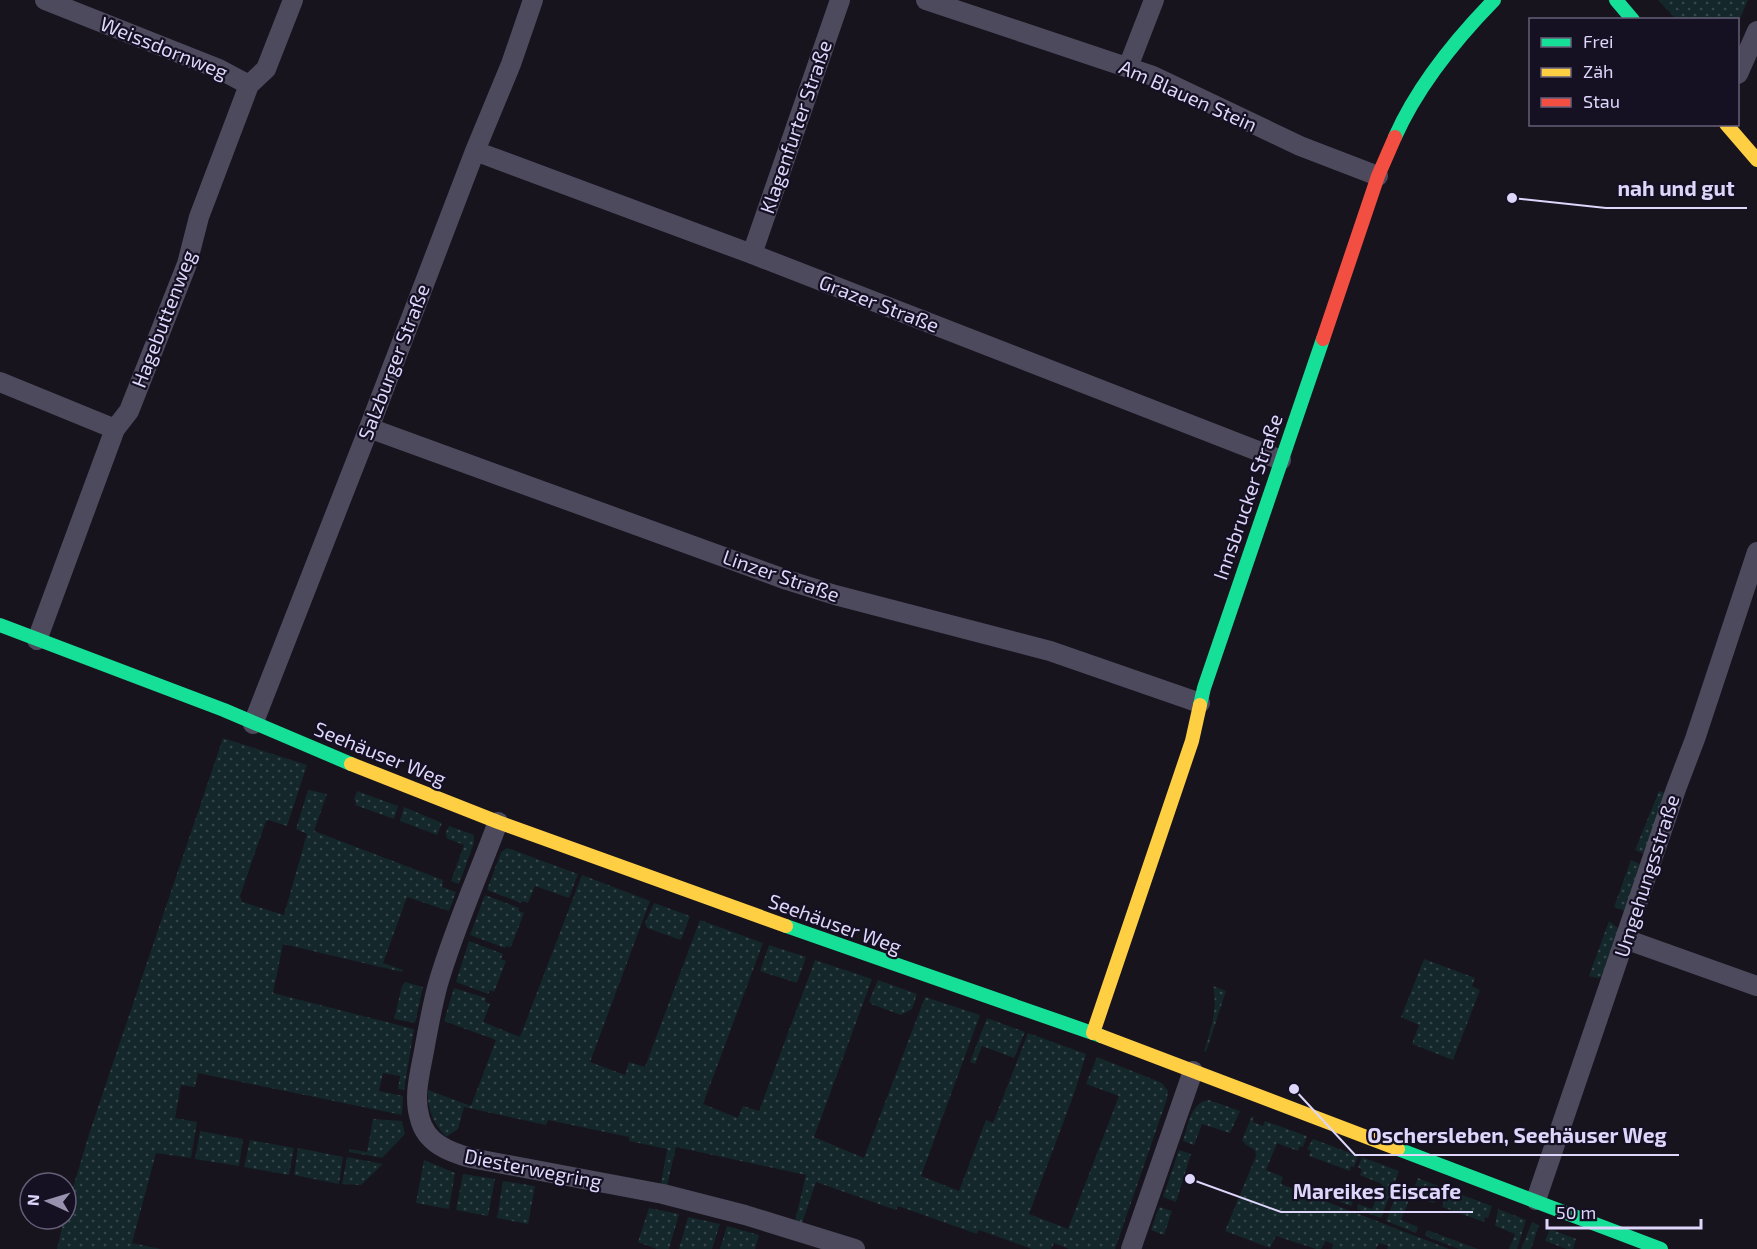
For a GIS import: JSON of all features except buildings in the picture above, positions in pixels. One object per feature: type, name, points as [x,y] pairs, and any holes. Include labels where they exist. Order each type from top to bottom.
[{"type":"street","name":"Weissdornweg","points":[[45,0],[219,69],[249,85]]},
{"type":"street","name":"Hagebuttenweg","points":[[37,640],[115,429],[129,411],[187,264],[199,217],[249,85],[266,69],[293,0]]},
{"type":"street","name":"Salzburger Straße","points":[[253,724],[475,150],[511,64],[533,0]]},
{"type":"street","name":"Klagenfurter Straße","points":[[752,254],[840,0]]},
{"type":"street","name":"Am Blauen Stein","points":[[926,0],[1153,76],[1300,146],[1378,176]]},
{"type":"street","points":[[1128,67],[1154,0]]},
{"type":"street","name":"Innsbrucker Straße","points":[[1093,1033],[1192,741],[1200,703],[1378,176],[1401,124],[1431,76],[1494,0]]},
{"type":"street","points":[[1616,0],[1631,18]]},
{"type":"street","points":[[1739,70],[1757,31]]},
{"type":"street","points":[[1728,126],[1757,160]]},
{"type":"street","name":"Grazer Straße","points":[[475,150],[752,254],[1281,460]]},
{"type":"street","points":[[0,382],[115,429]]},
{"type":"street","name":"Linzer Straße","points":[[369,428],[787,580],[835,595],[1050,651],[1200,703]]},
{"type":"street","name":"Umgehungsstraße","points":[[1536,1200],[1676,789],[1751,592],[1757,552]]},
{"type":"street","name":"Seehäuser Weg","points":[[0,625],[224,710],[318,751],[498,822],[704,898],[1093,1033],[1661,1249]]},
{"type":"street","name":"Diesterwegring","points":[[498,822],[453,938],[438,986],[417,1088],[419,1119],[426,1134],[450,1152],[471,1158],[663,1194],[745,1215],[855,1249]]},
{"type":"street","points":[[1625,939],[1757,986]]},
{"type":"street","points":[[1131,1249],[1193,1071]]},
{"type":"green space","points":[[1658,0],[1748,0],[1739,21],[1739,18],[1675,18]]},
{"type":"green space","points":[[223,738],[307,765],[287,826],[266,821],[240,896],[242,902],[284,915],[307,834],[296,829],[308,790],[327,794],[314,831],[443,880],[442,887],[456,892],[449,911],[407,897],[383,963],[403,970],[402,972],[283,944],[273,993],[414,1029],[404,1090],[398,1089],[400,1076],[383,1073],[379,1091],[403,1096],[402,1115],[198,1073],[195,1087],[181,1085],[175,1118],[197,1122],[191,1158],[156,1153],[132,1243],[161,1249],[57,1249],[61,1231],[78,1231],[78,1171]]},
{"type":"green space","points":[[357,791],[398,806],[394,819],[355,805]]},
{"type":"green space","points":[[1659,791],[1663,792],[1667,798],[1645,854],[1635,850]]},
{"type":"green space","points":[[404,807],[442,823],[437,835],[400,821]]},
{"type":"green space","points":[[449,826],[474,835],[474,843],[459,884],[451,881],[464,845],[446,838],[445,834]]},
{"type":"green space","points":[[507,848],[578,874],[569,898],[535,886],[528,903],[522,901],[521,903],[487,890],[501,852]]},
{"type":"green space","points":[[1631,860],[1640,864],[1628,912],[1614,907]]},
{"type":"green space","points":[[582,875],[650,901],[590,1062],[625,1075],[629,1062],[645,1067],[700,920],[763,943],[703,1104],[738,1118],[743,1106],[759,1111],[815,960],[872,979],[814,1137],[864,1158],[925,997],[980,1015],[921,1176],[959,1191],[986,1120],[993,1123],[1028,1033],[1086,1054],[1075,1091],[1029,1214],[1068,1229],[1119,1096],[1086,1084],[1097,1057],[1162,1083],[1168,1091],[1167,1099],[1115,1249],[1069,1249],[1054,1243],[1051,1249],[1032,1249],[979,1230],[977,1234],[898,1206],[896,1210],[816,1182],[802,1223],[795,1221],[806,1175],[676,1147],[667,1186],[661,1184],[667,1149],[629,1141],[629,1137],[548,1120],[546,1125],[464,1107],[458,1129],[446,1137],[432,1115],[428,1090],[471,1106],[496,1040],[444,1021],[454,988],[486,998],[485,1002],[490,1004],[483,1022],[520,1037]]},
{"type":"green space","points":[[485,895],[519,908],[519,911],[524,913],[511,947],[506,946],[505,948],[470,935]]},
{"type":"green space","points":[[654,903],[690,916],[681,940],[647,928],[645,923]]},
{"type":"green space","points":[[1609,921],[1618,928],[1621,935],[1602,977],[1589,976]]},
{"type":"green space","points":[[469,941],[503,954],[501,959],[506,961],[494,992],[490,990],[488,994],[456,982]]},
{"type":"green space","points":[[769,945],[806,957],[797,983],[760,971]]},
{"type":"green space","points":[[1424,959],[1475,978],[1472,986],[1480,990],[1453,1060],[1412,1044],[1419,1025],[1401,1017]]},
{"type":"green space","points":[[878,980],[917,994],[912,1009],[901,1015],[871,1004],[869,1001]]},
{"type":"green space","points":[[405,982],[423,987],[415,1023],[394,1019]]},
{"type":"green space","points":[[1213,986],[1226,991],[1206,1052],[1204,1051],[1214,1011]]},
{"type":"green space","points":[[987,1018],[1025,1032],[1014,1058],[982,1046],[975,1064],[970,1062]]},
{"type":"green space","points":[[1209,1100],[1240,1111],[1230,1133],[1202,1124],[1194,1145],[1183,1141],[1194,1110],[1198,1105]]},
{"type":"green space","points":[[1252,1116],[1254,1117],[1253,1122],[1263,1126],[1265,1121],[1307,1136],[1303,1147],[1300,1146],[1298,1151],[1277,1143],[1266,1170],[1283,1177],[1281,1184],[1449,1249],[1387,1249],[1388,1246],[1379,1243],[1376,1249],[1332,1249],[1333,1244],[1326,1241],[1321,1249],[1316,1249],[1276,1236],[1270,1248],[1225,1231],[1256,1156],[1255,1150],[1242,1140]]},
{"type":"green space","points":[[373,1119],[402,1121],[405,1134],[382,1158],[349,1152],[349,1149],[367,1152]]},
{"type":"green space","points":[[200,1131],[243,1139],[239,1166],[195,1159]]},
{"type":"green space","points":[[1313,1139],[1358,1156],[1354,1167],[1351,1166],[1350,1171],[1309,1156],[1311,1151],[1307,1149]]},
{"type":"green space","points":[[250,1140],[294,1148],[289,1175],[244,1167]]},
{"type":"green space","points":[[298,1148],[343,1157],[339,1184],[294,1175]]},
{"type":"green space","points":[[1179,1150],[1191,1154],[1176,1202],[1163,1197]]},
{"type":"green space","points":[[347,1157],[383,1164],[361,1185],[342,1184]]},
{"type":"green space","points":[[1362,1157],[1399,1171],[1381,1218],[1357,1209],[1358,1204],[1372,1209],[1382,1184],[1360,1175],[1362,1170],[1358,1167]]},
{"type":"green space","points":[[424,1160],[455,1173],[449,1209],[416,1203]]},
{"type":"green space","points":[[463,1174],[495,1179],[488,1216],[456,1210]]},
{"type":"green space","points":[[1418,1178],[1443,1188],[1434,1203],[1411,1195]]},
{"type":"green space","points":[[503,1181],[535,1186],[528,1224],[497,1218]]},
{"type":"green space","points":[[1295,1181],[1353,1202],[1351,1206],[1293,1185]]},
{"type":"green space","points":[[1446,1189],[1492,1206],[1488,1218],[1485,1217],[1484,1222],[1442,1207]]},
{"type":"green space","points":[[1398,1190],[1411,1195],[1401,1220],[1418,1227],[1416,1233],[1386,1221]]},
{"type":"green space","points":[[1159,1207],[1172,1211],[1164,1235],[1151,1230]]},
{"type":"green space","points":[[649,1208],[679,1214],[669,1249],[657,1249],[638,1242]]},
{"type":"green space","points":[[1498,1209],[1526,1220],[1517,1249],[1509,1249],[1515,1234],[1495,1226]]},
{"type":"green space","points":[[688,1217],[720,1224],[712,1249],[679,1249]]},
{"type":"green space","points":[[1532,1222],[1539,1225],[1531,1249],[1521,1249]]},
{"type":"green space","points":[[727,1226],[759,1235],[755,1249],[720,1249]]},
{"type":"green space","points":[[1550,1229],[1576,1239],[1573,1249],[1545,1241]]},
{"type":"green space","points":[[1427,1230],[1478,1249],[1459,1249],[1425,1236]]},
{"type":"traffic: fast","points":[[1395,137],[1415,99],[1438,64],[1494,0]]},
{"type":"traffic: fast","points":[[1616,0],[1631,18]]},
{"type":"traffic: fast","points":[[1200,705],[1323,339]]},
{"type":"traffic: fast","points":[[0,625],[224,710],[351,764]]},
{"type":"traffic: fast","points":[[786,926],[1101,1036]]},
{"type":"traffic: fast","points":[[1398,1149],[1661,1249]]},
{"type":"traffic: slow","points":[[1728,126],[1757,160]]},
{"type":"traffic: slow","points":[[1093,1033],[1192,741],[1200,705]]},
{"type":"traffic: slow","points":[[351,764],[498,822],[786,926]]},
{"type":"traffic: slow","points":[[1101,1036],[1398,1149]]},
{"type":"traffic: jam","points":[[1323,339],[1378,176],[1395,137]]},
{"type":"place","name":"nah und gut","points":[[1512,198]]},
{"type":"place","name":"Oschersleben, Seehäuser Weg","points":[[1294,1089]]},
{"type":"place","name":"Mareikes Eiscafe","points":[[1190,1179]]}]
